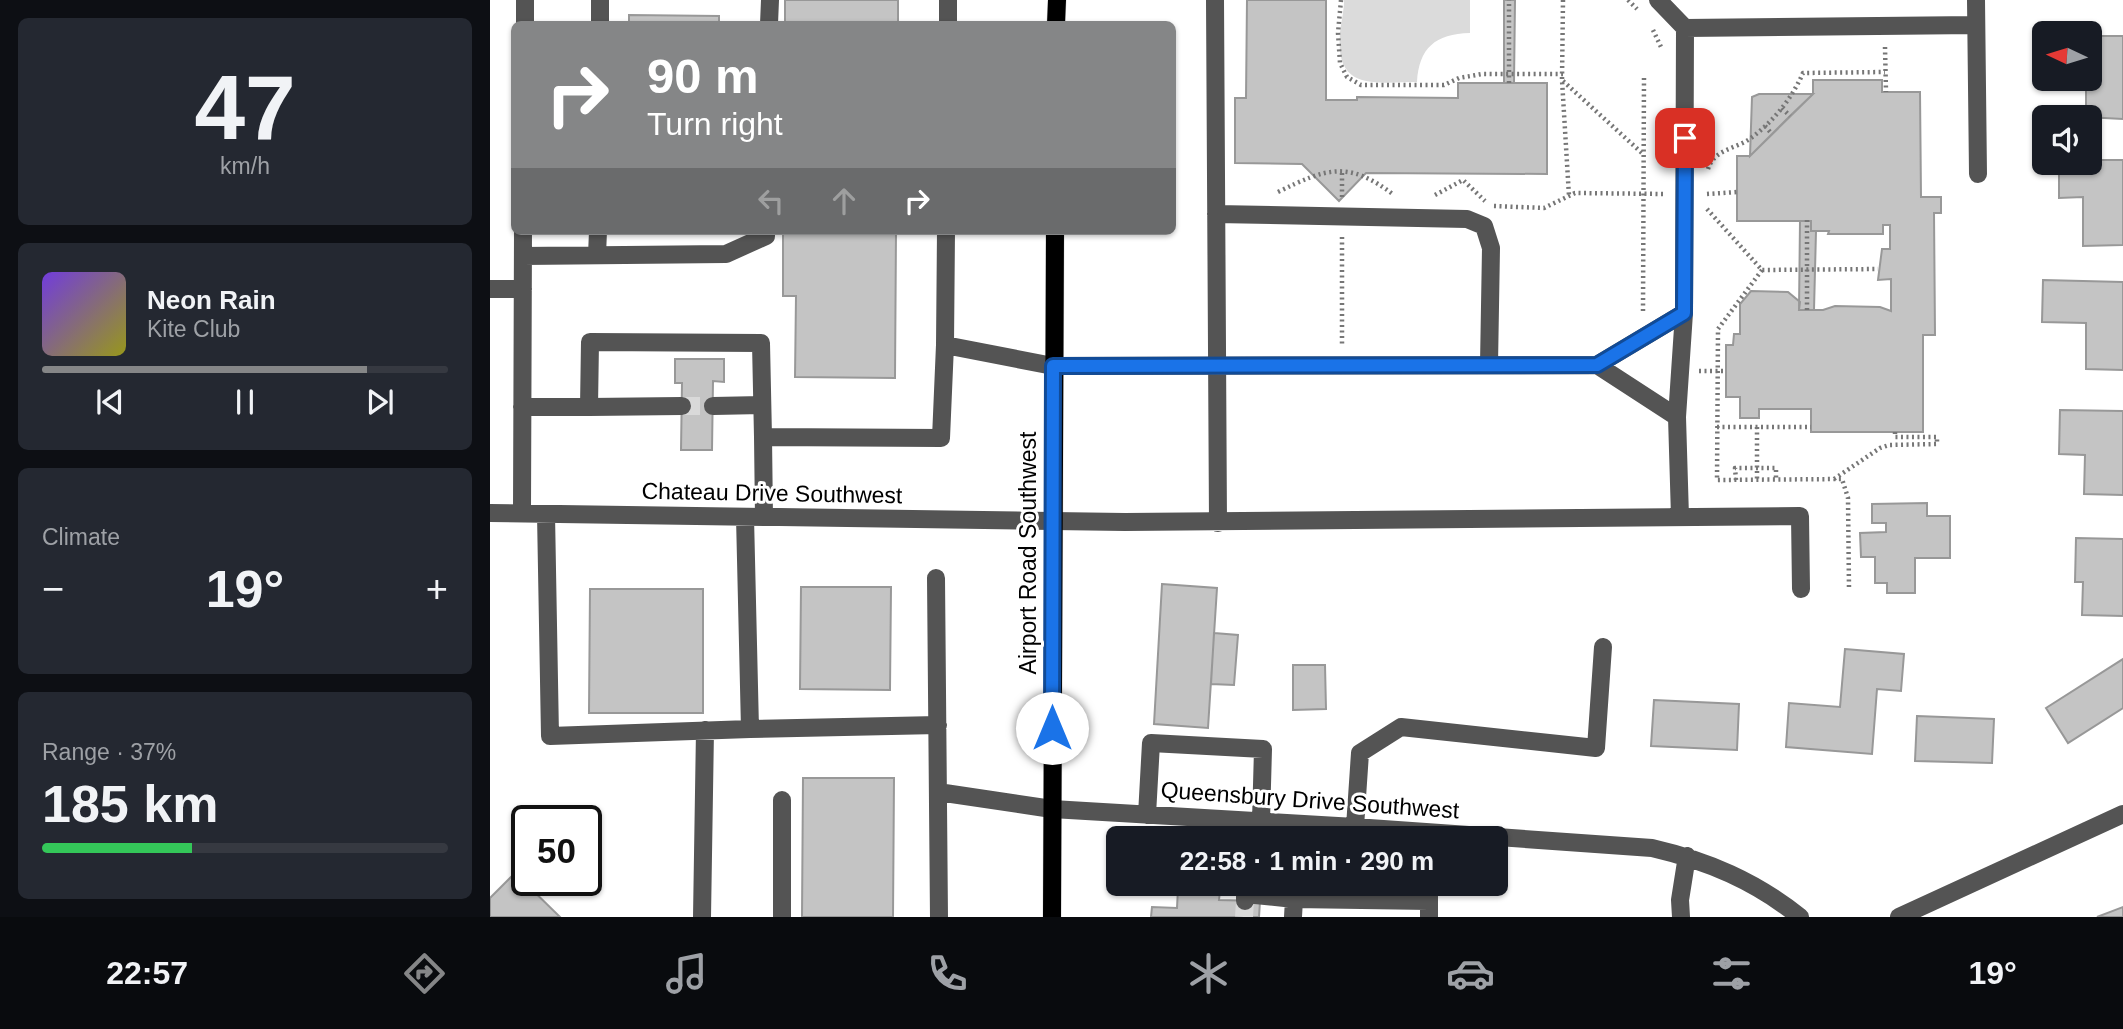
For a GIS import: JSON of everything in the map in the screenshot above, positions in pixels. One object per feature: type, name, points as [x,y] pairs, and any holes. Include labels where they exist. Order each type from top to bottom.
[{"type":"main road","points":[[1056,21],[1057,0]]},
{"type":"main road","name":"Airport Road Southwest","points":[[1052,917],[1055,235]]},
{"type":"street","points":[[525,0],[525,21]]},
{"type":"street","points":[[600,0],[600,21]]},
{"type":"street","points":[[769,21],[770,0]]},
{"type":"street","points":[[948,0],[948,21]]},
{"type":"street","points":[[1215,0],[1217,523]]},
{"type":"street","points":[[1658,0],[1685,28],[1684,313],[1677,417],[1680,517]]},
{"type":"street","points":[[1976,0],[1978,174]]},
{"type":"street","points":[[1685,28],[1976,26]]},
{"type":"street","points":[[1216,214],[1467,219],[1484,226],[1491,248],[1489,365]]},
{"type":"street","points":[[522,513],[523,235]]},
{"type":"street","points":[[597,255],[598,235]]},
{"type":"street","points":[[523,256],[726,254],[766,235]]},
{"type":"street","points":[[763,437],[941,438],[946,235]]},
{"type":"street","points":[[490,289],[523,289]]},
{"type":"street","points":[[944,345],[1053,366],[1597,365],[1684,313]]},
{"type":"street","points":[[589,407],[590,342],[761,343],[764,517]]},
{"type":"street","points":[[1597,365],[1677,417]]},
{"type":"street","points":[[713,406],[762,405]]},
{"type":"street","points":[[522,408],[682,406]]},
{"type":"street","name":"Chateau Drive Southwest","points":[[490,513],[1217,523],[1800,516],[1801,589]]},
{"type":"street","points":[[546,514],[550,736],[937,725]]},
{"type":"street","points":[[745,517],[750,729]]},
{"type":"street","points":[[936,578],[939,917]]},
{"type":"street","points":[[1355,826],[1360,753],[1401,727],[1596,748],[1604,647]]},
{"type":"street","points":[[702,917],[705,730]]},
{"type":"street","points":[[1147,814],[1151,743],[1263,749],[1261,821]]},
{"type":"street","name":"Queensbury Drive Southwest","points":[[938,792],[1052,809],[1339,826]]},
{"type":"street","points":[[782,800],[782,917]]},
{"type":"street","points":[[1899,917],[2123,814]]},
{"type":"street","name":"Queensbury Drive Southwest","points":[[1508,839],[1615,844],[1688,856],[1747,880],[1800,917]]},
{"type":"street","points":[[1681,917],[1680,900],[1688,856]]},
{"type":"street","points":[[1245,901],[1245,894],[1294,899],[1429,901]]},
{"type":"street","points":[[1293,917],[1294,899]]},
{"type":"path","points":[[1341,0],[1338,33],[1340,63],[1347,77],[1361,85],[1444,85],[1459,78],[1482,74],[1563,77],[1643,153]]},
{"type":"path","points":[[1509,0],[1509,83]]},
{"type":"path","points":[[1563,0],[1563,77],[1569,196]]},
{"type":"path","points":[[1628,0],[1643,15]]},
{"type":"path","points":[[1650,25],[1657,35],[1664,60]]},
{"type":"path","points":[[1885,26],[1886,92]]},
{"type":"path","points":[[1707,173],[1710,162],[1718,152],[1733,148],[1765,126],[1782,108],[1803,73],[1885,72]]},
{"type":"path","points":[[1643,321],[1644,77]]},
{"type":"path","points":[[1782,108],[1790,116]]},
{"type":"path","points":[[1765,126],[1772,134]]},
{"type":"path","points":[[1269,196],[1329,170],[1354,171],[1375,181],[1396,197]]},
{"type":"path","points":[[1342,171],[1342,348]]},
{"type":"path","points":[[1427,199],[1463,177],[1490,206]]},
{"type":"path","points":[[1707,184],[1704,194],[1707,210],[1762,270],[1878,269]]},
{"type":"path","points":[[1704,194],[1737,192]]},
{"type":"path","points":[[1478,206],[1544,208],[1575,193],[1672,194]]},
{"type":"path","points":[[1807,220],[1807,310]]},
{"type":"path","points":[[1717,480],[1717,329],[1762,270]]},
{"type":"path","points":[[1717,371],[1727,371]]},
{"type":"path","points":[[1717,426],[1811,428]]},
{"type":"path","points":[[1757,427],[1757,480]]},
{"type":"path","points":[[1833,480],[1880,448],[1901,444],[1937,444],[1937,437],[1895,437],[1895,432]]},
{"type":"path","points":[[1736,480],[1735,468],[1776,468],[1776,480]]},
{"type":"shaded area","points":[[1344,0],[1470,0],[1470,33],[1447,36],[1431,45],[1421,60],[1417,82],[1361,80],[1344,66],[1340,52]]},
{"type":"building","points":[[785,0],[898,0],[898,21],[785,21]]},
{"type":"building","points":[[1247,0],[1326,0],[1326,100],[1357,100],[1357,97],[1458,98],[1458,83],[1547,83],[1547,174],[1366,173],[1339,201],[1302,164],[1235,163],[1235,98],[1246,98]]},
{"type":"building","points":[[1504,0],[1515,0],[1514,83],[1504,83]]},
{"type":"building","points":[[629,15],[719,16],[719,21],[629,21]]},
{"type":"building","points":[[2102,36],[2123,36],[2123,119],[2102,118],[2102,105],[2086,105],[2086,91],[2102,91]]},
{"type":"building","points":[[1813,80],[1882,80],[1882,92],[1920,92],[1921,197],[1941,197],[1941,213],[1934,213],[1935,335],[1923,335],[1923,432],[1811,432],[1811,409],[1759,409],[1759,418],[1740,418],[1740,397],[1726,397],[1726,345],[1733,345],[1734,334],[1740,334],[1740,304],[1751,291],[1788,292],[1800,302],[1799,310],[1823,310],[1835,306],[1880,307],[1891,311],[1891,279],[1878,280],[1882,249],[1890,249],[1890,225],[1883,225],[1883,234],[1828,234],[1829,231],[1811,231],[1811,221],[1737,221],[1737,156],[1750,156],[1813,94]]},
{"type":"building","points":[[1759,94],[1813,94],[1750,156],[1752,97]]},
{"type":"building","points":[[2102,160],[2123,160],[2123,245],[2083,246],[2083,197],[2059,198],[2059,175],[2102,175]]},
{"type":"building","points":[[1800,221],[1811,221],[1811,231],[1816,231],[1814,310],[1799,310]]},
{"type":"building","points":[[783,235],[896,235],[895,378],[795,377],[796,296],[783,296]]},
{"type":"building","points":[[2043,280],[2123,282],[2123,370],[2086,369],[2086,323],[2042,322]]},
{"type":"building","points":[[675,359],[724,359],[724,382],[713,381],[712,450],[681,450],[682,383],[675,383]]},
{"type":"building","points":[[2060,410],[2123,411],[2123,495],[2084,494],[2085,455],[2059,454]]},
{"type":"building","points":[[1927,503],[1927,516],[1950,516],[1950,558],[1915,558],[1915,593],[1887,593],[1887,583],[1875,583],[1875,557],[1861,557],[1860,533],[1886,532],[1886,523],[1872,523],[1872,504]]},
{"type":"building","points":[[2076,538],[2123,539],[2123,616],[2082,615],[2083,582],[2075,582]]},
{"type":"building","points":[[1162,584],[1217,588],[1208,728],[1154,724]]},
{"type":"building","points":[[801,587],[891,587],[890,690],[800,689]]},
{"type":"building","points":[[590,589],[703,589],[703,713],[589,713]]},
{"type":"building","points":[[1214,633],[1238,635],[1234,685],[1211,684]]},
{"type":"building","points":[[1845,649],[1904,654],[1901,691],[1877,689],[1872,754],[1786,747],[1789,703],[1840,707]]},
{"type":"building","points":[[2123,659],[2123,708],[2068,743],[2046,708]]},
{"type":"building","points":[[1293,665],[1325,665],[1326,709],[1293,710]]},
{"type":"building","points":[[1654,700],[1739,704],[1737,750],[1651,746]]},
{"type":"building","points":[[1917,716],[1994,719],[1992,763],[1915,761]]},
{"type":"building","points":[[803,778],[894,778],[893,917],[802,917]]},
{"type":"building","points":[[511,877],[511,896],[539,896],[560,917],[490,917],[490,898]]},
{"type":"building","points":[[1178,896],[1219,896],[1219,900],[1260,901],[1259,917],[1151,917],[1152,907],[1177,908]]},
{"type":"building","points":[[2123,907],[2123,917],[2097,917]]},
{"type":"tunnel","points":[[682,406],[713,406]]},
{"type":"tunnel","points":[[1244,917],[1245,901]]},
{"type":"route","points":[[1052,728],[1053,366],[1597,365],[1684,313],[1685,138]]}]
